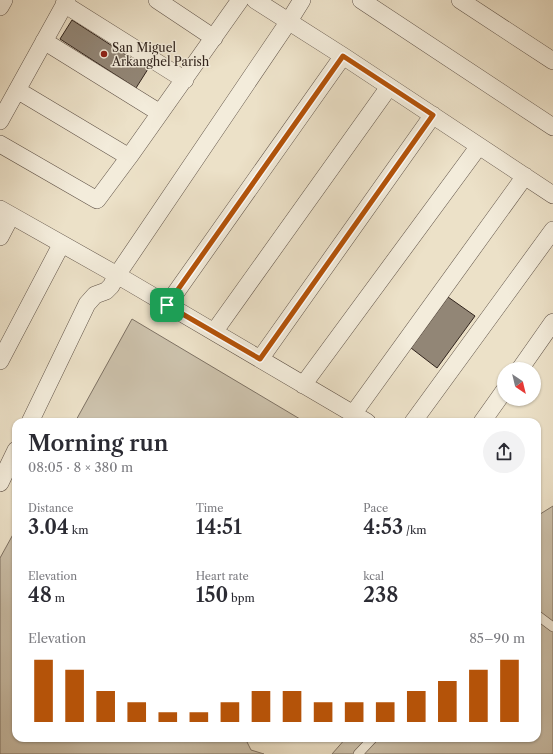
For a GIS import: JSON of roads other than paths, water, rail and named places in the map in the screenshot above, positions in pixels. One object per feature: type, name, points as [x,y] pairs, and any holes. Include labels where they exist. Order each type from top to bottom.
[{"type":"street","points":[[0,7],[4,0]]},
{"type":"street","points":[[157,0],[214,38]]},
{"type":"street","points":[[0,144],[97,200],[185,80],[240,0]]},
{"type":"street","points":[[255,0],[389,86],[553,195]]},
{"type":"street","points":[[32,418],[87,304],[95,295],[106,291],[111,286],[289,22],[302,0]]},
{"type":"street","points":[[460,0],[553,61]]},
{"type":"street","points":[[2,114],[66,2],[185,80]]},
{"type":"street","points":[[367,2],[553,128]]},
{"type":"street","points":[[44,41],[160,113]]},
{"type":"street","points":[[167,305],[343,56]]},
{"type":"street","points":[[214,332],[389,86]]},
{"type":"street","points":[[17,90],[129,157]]},
{"type":"street","points":[[260,359],[433,115]]},
{"type":"street","points":[[303,385],[479,146]]},
{"type":"street","points":[[0,238],[6,212],[61,245],[117,275],[360,418],[525,176]]},
{"type":"street","points":[[416,418],[553,230]]},
{"type":"street","points":[[0,360],[61,245]]},
{"type":"street","points":[[525,362],[553,322]]},
{"type":"street","points":[[485,418],[497,401]]},
{"type":"street","points":[[0,483],[12,458]]},
{"type":"lane","points":[[541,618],[553,627]]},
{"type":"lane","points":[[358,754],[369,742]]},
{"type":"place","name":"San Miguel Arkanghel Parish","points":[[104,54]]}]
